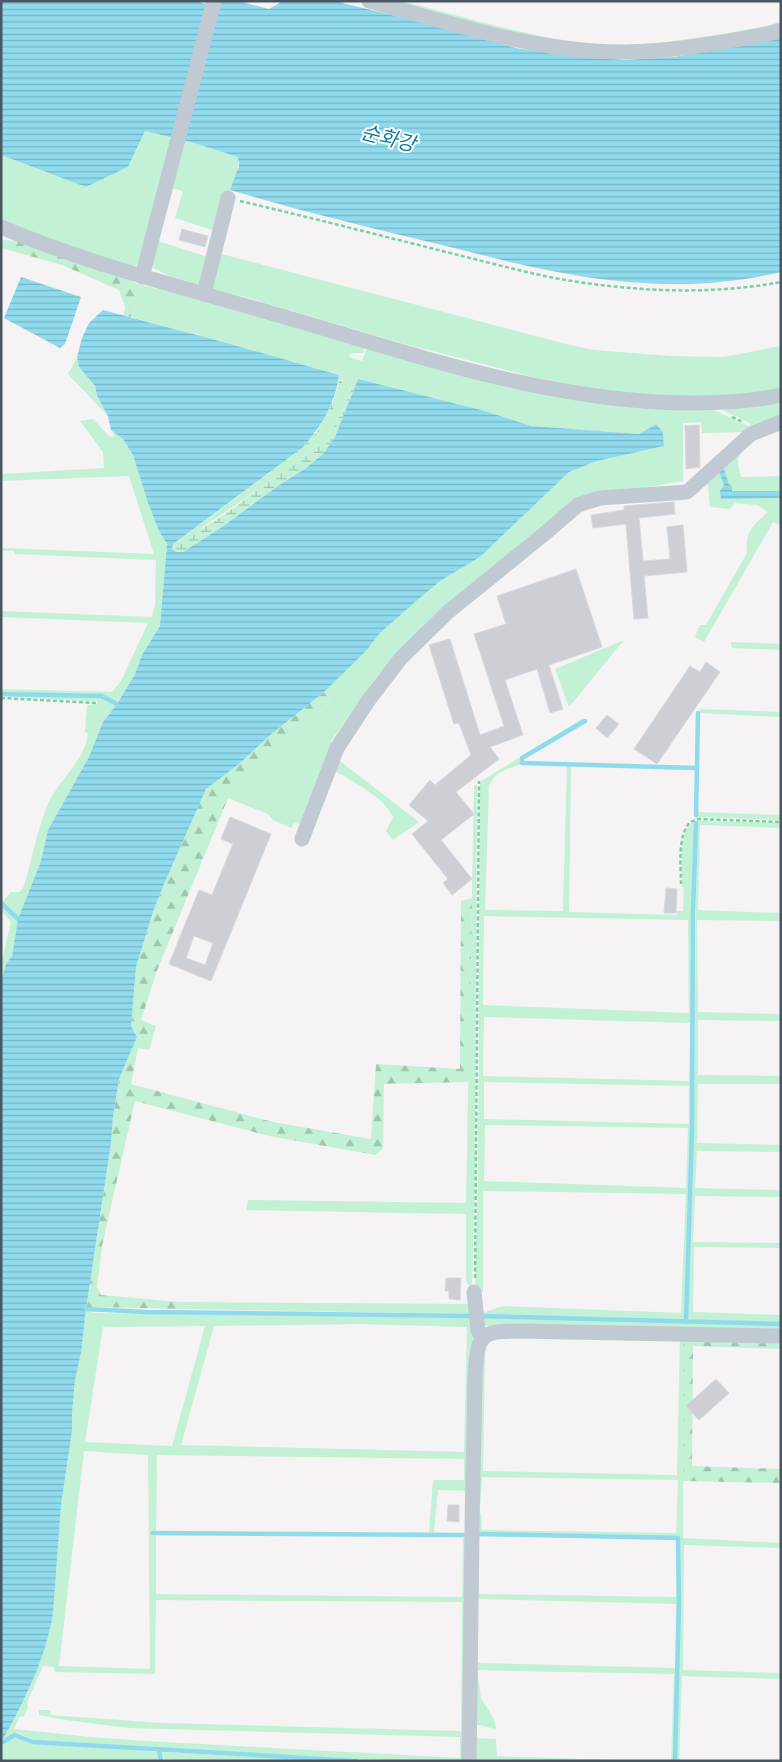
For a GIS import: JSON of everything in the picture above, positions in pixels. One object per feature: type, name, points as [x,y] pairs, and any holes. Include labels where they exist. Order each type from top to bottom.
[{"type":"street","points":[[142,277],[214,1]]},
{"type":"street","points":[[369,1],[509,38],[590,51],[625,52],[677,49],[768,34],[781,30]]},
{"type":"street","points":[[204,294],[228,198]]},
{"type":"street","points":[[1,227],[30,239],[142,277],[542,388],[643,402],[710,403],[749,401],[781,395]]},
{"type":"street","points":[[1,238],[30,239]]},
{"type":"street","points":[[302,839],[337,748],[368,701],[401,658],[448,612],[578,505],[600,498],[687,492],[751,434],[781,422]]},
{"type":"street","points":[[474,1292],[478,1330],[483,1338]]},
{"type":"street","points":[[469,1761],[472,1508],[476,1384],[477,1355],[483,1338],[490,1333],[517,1330],[781,1336]]},
{"type":"path","points":[[228,198],[518,270],[571,280],[679,290],[729,290],[781,282]]},
{"type":"path","points":[[710,403],[721,412],[748,425],[751,428],[751,434]]},
{"type":"path","points":[[1,698],[96,703]]},
{"type":"path","points":[[474,1292],[479,781]]},
{"type":"path","points":[[681,884],[683,832],[690,822],[700,819],[781,822]]},
{"type":"green space","points":[[381,1],[402,1],[520,32],[568,41],[605,45],[630,45],[668,41],[738,32],[781,22],[781,25],[746,33],[620,49],[566,44]]},
{"type":"green space","points":[[145,131],[191,142],[238,157],[236,177],[232,187],[226,194],[215,231],[175,218],[183,191],[168,187],[137,265],[128,266],[1,221],[1,155],[86,187],[128,167]]},
{"type":"green space","points":[[1,240],[20,241],[116,274],[134,292],[135,303],[131,317],[123,315],[125,307],[119,290],[62,265],[1,248]]},
{"type":"green space","points":[[158,241],[208,257],[200,285],[172,277],[153,268]]},
{"type":"green space","points":[[218,253],[594,350],[670,356],[723,357],[781,346],[781,390],[718,398],[616,392],[553,382],[401,343],[245,297],[209,289]]},
{"type":"green space","points":[[116,274],[138,284],[205,301],[365,347],[363,353],[352,353],[349,355],[349,357],[362,361],[367,347],[399,355],[711,409],[749,426],[750,432],[702,433],[701,422],[683,423],[683,481],[597,496],[388,664],[377,676],[331,741],[330,753],[300,824],[294,823],[291,828],[273,820],[268,814],[228,798],[332,700],[324,692],[367,650],[379,634],[440,581],[480,557],[569,472],[597,461],[664,446],[663,432],[656,424],[639,434],[532,426],[481,410],[353,378],[342,412],[331,430],[320,442],[282,472],[197,531],[198,526],[308,445],[332,413],[342,386],[343,376],[131,317],[135,305]]},
{"type":"green space","points":[[77,357],[79,367],[95,386],[97,397],[108,416],[68,374]]},
{"type":"green space","points":[[339,375],[343,376],[342,386],[336,404],[332,413],[308,445],[198,526],[197,531],[225,514],[318,445],[339,418],[348,398],[353,378],[358,379],[335,437],[323,454],[222,527],[183,552],[177,552],[172,549],[173,544],[316,433],[332,404],[337,391]]},
{"type":"green space","points":[[781,400],[781,416],[751,426],[748,422],[718,408]]},
{"type":"green space","points":[[93,419],[110,437],[115,436],[111,430],[123,439],[133,455],[148,503],[159,531],[167,544],[160,626],[142,655],[135,674],[117,704],[103,722],[89,757],[48,830],[41,861],[18,919],[1,902],[1,899],[4,900],[11,892],[20,892],[24,886],[48,804],[58,786],[77,761],[86,743],[88,733],[85,732],[87,705],[97,704],[97,701],[1,696],[1,689],[112,692],[121,681],[148,623],[1,617],[1,611],[152,617],[155,605],[156,560],[15,554],[14,551],[1,551],[1,548],[154,554],[129,476],[1,481],[1,474],[104,468],[103,452],[80,421]]},
{"type":"green space","points":[[759,436],[744,450],[739,458],[738,463],[741,477],[781,476],[781,491],[731,491],[724,469],[724,486],[721,498],[781,498],[781,525],[773,522],[704,642],[695,637],[700,625],[706,625],[747,553],[747,539],[751,529],[768,512],[757,505],[735,503],[730,509],[710,507],[707,477]]},
{"type":"green space","points":[[624,640],[569,707],[555,669]]},
{"type":"green space","points":[[731,642],[781,644],[781,650],[732,648]]},
{"type":"green space","points":[[324,692],[332,700],[228,798],[156,973],[141,1020],[156,1026],[149,1050],[138,1048],[131,1084],[273,1122],[371,1139],[376,1064],[460,1069],[461,901],[472,898],[469,1082],[384,1084],[383,1149],[375,1155],[269,1136],[135,1101],[102,1246],[97,1287],[101,1295],[180,1302],[185,1309],[97,1307],[86,1309],[119,1079],[137,1037],[131,1026],[136,967],[153,912],[206,789],[239,764],[269,736]]},
{"type":"green space","points":[[700,709],[781,712],[781,717],[700,713]]},
{"type":"green space","points":[[583,718],[584,720],[521,758],[521,764],[498,774],[491,781],[489,786],[485,910],[563,911],[567,765],[571,766],[569,912],[677,915],[677,911],[683,911],[684,887],[682,887],[681,862],[683,843],[688,828],[692,822],[695,822],[692,915],[692,1084],[686,1320],[479,1314],[503,1306],[681,1313],[686,1194],[483,1191],[483,1292],[475,1293],[478,1172],[480,782]],"holes":[[[484,916],[688,920],[689,1013],[483,1005]],[[484,1017],[690,1023],[689,1081],[483,1076]],[[484,1082],[689,1086],[689,1124],[484,1119]],[[485,1125],[688,1128],[686,1188],[484,1181]]]},
{"type":"green space","points":[[336,758],[419,822],[393,840],[386,831],[393,817],[389,809],[375,796],[332,769]]},
{"type":"green space","points":[[477,784],[475,1173],[472,1286],[468,1285],[466,1279],[466,1214],[246,1210],[248,1200],[466,1203],[474,786]]},
{"type":"green space","points":[[697,812],[781,815],[781,820],[700,817],[695,819]]},
{"type":"green space","points":[[697,821],[781,823],[781,828],[700,825],[698,910],[781,913],[781,921],[697,920],[698,1012],[781,1014],[781,1021],[698,1020],[698,1075],[781,1076],[781,1084],[698,1084],[697,1143],[781,1145],[781,1152],[697,1151],[695,1188],[781,1190],[781,1197],[695,1196],[693,1242],[781,1243],[781,1248],[694,1247],[693,1312],[781,1315],[781,1322],[687,1320],[694,1083]]},
{"type":"green space","points":[[1,904],[18,919],[12,956],[6,964],[1,981],[1,964],[11,922],[1,910]]},
{"type":"green space","points":[[180,1302],[468,1304],[473,1314],[185,1309]]},
{"type":"green space","points":[[86,1309],[94,1313],[473,1318],[475,1321],[469,1491],[438,1490],[434,1532],[429,1532],[433,1480],[464,1480],[464,1459],[157,1455],[156,1532],[152,1534],[156,1534],[156,1594],[462,1597],[463,1538],[469,1538],[466,1761],[358,1759],[34,1740],[16,1732],[3,1743],[16,1737],[32,1743],[157,1752],[160,1761],[1,1761],[1,1743],[27,1694],[50,1629],[53,1614],[61,1505],[72,1431],[75,1380],[81,1352]],"holes":[[[360,1324],[467,1327],[464,1452],[181,1445],[214,1326]],[[205,1326],[172,1446],[85,1442],[103,1327]],[[84,1451],[148,1455],[150,1669],[59,1666]],[[156,1600],[462,1602],[461,1731],[161,1723],[51,1715],[50,1710],[39,1710],[39,1715],[128,1728],[460,1737],[460,1758],[162,1742],[14,1729],[20,1716],[24,1717],[28,1707],[27,1702],[43,1666],[54,1667],[55,1672],[155,1674]]]},
{"type":"green space","points":[[480,1317],[781,1325],[781,1333],[490,1327],[481,1324]]},
{"type":"green space","points":[[680,1337],[683,1337],[683,1538],[781,1543],[781,1548],[684,1545],[683,1670],[781,1673],[781,1679],[682,1676],[679,1761],[675,1761],[679,1620],[674,1761],[671,1761],[674,1674],[477,1670],[481,1698],[494,1719],[496,1729],[474,1724],[476,1514],[481,1513],[482,1530],[676,1533],[678,1480],[482,1477],[480,1509],[479,1355],[485,1356],[483,1471],[677,1475]],"holes":[[[479,1533],[679,1538],[679,1594],[677,1539],[676,1597],[479,1594]],[[478,1599],[676,1604],[675,1668],[476,1663]]]},
{"type":"green space","points":[[683,1337],[781,1338],[781,1349],[693,1346],[692,1466],[781,1469],[781,1483],[683,1481]]},
{"type":"green space","points":[[473,1738],[496,1739],[497,1756],[643,1761],[472,1761]]},
{"type":"green space","points":[[161,1752],[330,1761],[164,1759]]},
{"type":"water","name":"순화강","points":[[1,1],[196,1],[205,4],[208,1],[238,1],[269,9],[283,1],[334,1],[433,25],[516,48],[562,55],[626,60],[674,57],[781,37],[781,272],[724,282],[667,284],[609,280],[524,265],[336,219],[230,190],[239,166],[238,157],[191,142],[145,131],[128,167],[86,187],[1,155]]},
{"type":"water","points":[[21,277],[81,297],[65,344],[60,348],[4,318]]},
{"type":"water","points":[[103,310],[339,375],[327,414],[303,447],[173,544],[172,549],[177,552],[183,552],[222,527],[323,454],[335,437],[358,379],[481,410],[532,426],[639,434],[656,424],[663,432],[664,446],[597,461],[569,472],[480,557],[440,581],[414,603],[379,634],[367,650],[324,692],[269,736],[239,764],[206,789],[164,884],[136,967],[131,1026],[137,1037],[119,1079],[113,1117],[111,1143],[81,1353],[75,1380],[72,1431],[61,1505],[53,1614],[45,1648],[33,1680],[1,1743],[1,981],[6,964],[12,956],[18,919],[41,861],[48,830],[89,757],[103,722],[117,704],[135,674],[142,655],[160,626],[167,544],[159,531],[148,503],[133,455],[123,439],[111,430],[108,416],[97,396],[95,386],[79,367],[77,357],[82,338],[89,323]]},
{"type":"water","points":[[724,469],[729,484],[732,486],[732,491],[781,491],[781,498],[721,499],[720,491],[724,485],[719,472]]},
{"type":"building","points":[[182,229],[208,236],[205,247],[179,240]]},
{"type":"building","points":[[699,425],[700,467],[686,469],[685,426]]},
{"type":"building","points":[[674,502],[675,514],[639,518],[643,561],[670,559],[667,527],[683,525],[687,572],[644,576],[648,618],[634,619],[626,524],[593,528],[591,515],[624,510],[624,506]]},
{"type":"building","points":[[576,569],[602,647],[549,665],[563,709],[550,713],[537,669],[505,680],[523,735],[490,747],[499,759],[456,792],[474,814],[441,840],[472,879],[452,895],[443,883],[448,879],[412,834],[428,821],[409,805],[430,780],[435,785],[471,755],[459,723],[454,724],[429,645],[450,639],[480,735],[504,726],[474,634],[506,624],[497,596]]},
{"type":"building","points":[[706,662],[720,672],[657,764],[634,749],[690,666],[700,672]]},
{"type":"building","points":[[607,715],[619,724],[607,738],[596,728]]},
{"type":"building","points":[[230,817],[271,834],[211,981],[169,964],[199,890],[212,895],[233,844],[221,839]],"holes":[[[194,936],[213,943],[205,965],[186,958]]]},
{"type":"building","points":[[666,888],[677,889],[676,913],[664,913]]},
{"type":"building","points":[[446,1278],[461,1278],[460,1300],[449,1299],[449,1291],[445,1291]]},
{"type":"building","points":[[716,1379],[729,1393],[699,1420],[686,1406]]},
{"type":"building","points":[[448,1505],[459,1505],[459,1522],[447,1521]]},
{"type":"waterway","points":[[1,694],[101,696],[117,704]]},
{"type":"waterway","points":[[696,815],[698,713]]},
{"type":"waterway","points":[[585,721],[522,758],[522,763],[696,768]]},
{"type":"waterway","points":[[686,1322],[692,1130],[693,914],[696,823]]},
{"type":"waterway","points":[[1,903],[18,919]]},
{"type":"waterway","points":[[86,1309],[146,1312],[471,1316]]},
{"type":"waterway","points":[[481,1316],[781,1324]]},
{"type":"waterway","points":[[153,1533],[463,1535]]},
{"type":"waterway","points":[[478,1534],[678,1538],[679,1600],[675,1761]]},
{"type":"waterway","points":[[1,1743],[15,1735],[33,1742],[356,1761]]},
{"type":"waterway","points":[[159,1750],[161,1761]]}]
